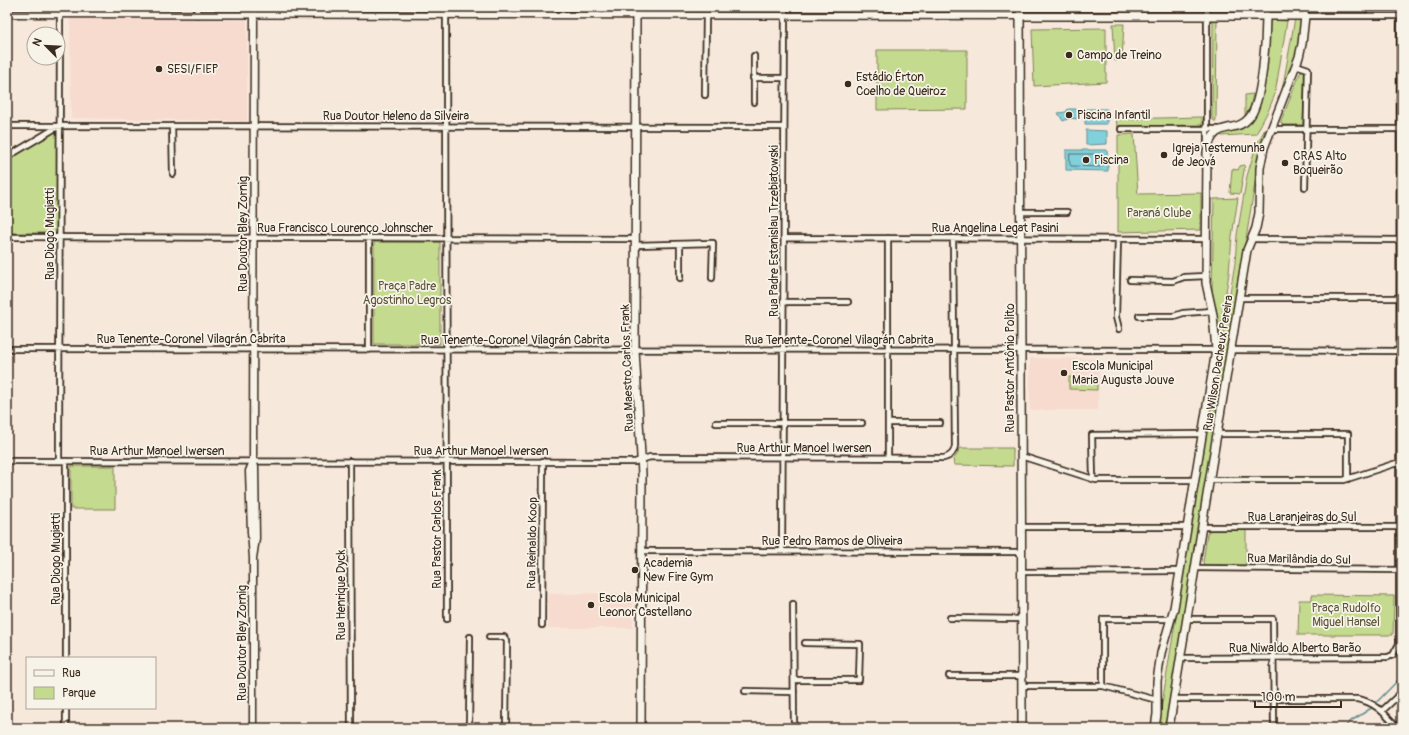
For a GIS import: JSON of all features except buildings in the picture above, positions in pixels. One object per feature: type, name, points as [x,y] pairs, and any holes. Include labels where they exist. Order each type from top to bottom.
[{"type":"main road","name":"Rua Maestro Carlos Frank","points":[[636,7],[636,350],[642,460],[641,728]]},
{"type":"main road","name":"Rua Pastor Antônio Polito","points":[[1020,7],[1022,728]]},
{"type":"main road","points":[[1020,16],[1305,16]]},
{"type":"main road","points":[[1207,151],[1212,137],[1221,129],[1240,124],[1249,119],[1254,110],[1259,90],[1265,48],[1266,16]]},
{"type":"main road","name":"Rua Wilson Dacheux Pereira","points":[[1169,728],[1247,250],[1252,239],[1259,213],[1260,168],[1262,157],[1271,129],[1296,65],[1302,44],[1305,16]]},
{"type":"main road","name":"Rua Wilson Dacheux Pereira","points":[[1155,728],[1157,714],[1157,681],[1161,653],[1174,608],[1216,350],[1212,311],[1206,276],[1207,151]]},
{"type":"main road","points":[[1208,399],[1214,405],[1222,403]]},
{"type":"main road","points":[[1192,500],[1195,496],[1200,495],[1204,496],[1206,502]]},
{"type":"street","name":"Rua Diogo Mugiatti","points":[[59,461],[60,7]]},
{"type":"street","points":[[197,7],[197,15]]},
{"type":"street","name":"Rua Doutor Bley Zornig","points":[[253,728],[253,558],[250,471],[253,461],[254,349],[254,7]]},
{"type":"street","points":[[278,7],[278,15]]},
{"type":"street","name":"Rua Pastor Carlos Frank","points":[[446,7],[447,619]]},
{"type":"street","name":"Rua Padre Estanislau Trzebiatowski","points":[[782,551],[785,7]]},
{"type":"street","points":[[1207,7],[1207,151]]},
{"type":"street","points":[[1266,7],[1266,16]]},
{"type":"street","name":"Rua Wilson Dacheux Pereira","points":[[1305,7],[1305,16]]},
{"type":"street","points":[[1400,7],[1400,645]]},
{"type":"street","points":[[7,14],[1020,16]]},
{"type":"street","points":[[705,95],[706,15]]},
{"type":"street","points":[[1305,16],[1399,16]]},
{"type":"street","points":[[754,56],[754,102]]},
{"type":"street","points":[[1296,65],[1308,69],[1305,187]]},
{"type":"street","points":[[754,78],[784,78]]},
{"type":"street","name":"Rua Doutor Heleno da Silveira","points":[[7,126],[784,127]]},
{"type":"street","points":[[7,157],[60,126]]},
{"type":"street","points":[[172,126],[173,174]]},
{"type":"street","points":[[1121,129],[1221,129]]},
{"type":"street","points":[[1271,129],[1399,129]]},
{"type":"street","points":[[1020,212],[1067,212]]},
{"type":"street","name":"Rua Francisco Lourenço Johnscher","points":[[7,237],[446,238],[680,244],[713,243],[712,278]]},
{"type":"street","points":[[369,238],[369,350]]},
{"type":"street","name":"Rua Angelina Legat Pasini","points":[[784,238],[1206,239]]},
{"type":"street","points":[[888,238],[888,458]]},
{"type":"street","points":[[953,238],[954,350]]},
{"type":"street","points":[[1118,239],[1116,317],[1119,329]]},
{"type":"street","points":[[1252,239],[1401,240]]},
{"type":"street","points":[[680,244],[680,278]]},
{"type":"street","points":[[1130,280],[1173,281],[1184,277],[1206,276]]},
{"type":"street","points":[[1239,298],[1399,298]]},
{"type":"street","points":[[783,302],[848,302]]},
{"type":"street","points":[[1139,316],[1174,316],[1183,313],[1212,311]]},
{"type":"street","name":"Rua Tenente-Coronel Vilagrán Cabrita","points":[[7,349],[1216,350]]},
{"type":"street","name":"Rua Arthur Manoel Iwersen","points":[[7,461],[634,462],[650,457],[944,458],[949,457],[952,454],[955,446],[954,350]]},
{"type":"street","points":[[1231,350],[1401,351]]},
{"type":"street","points":[[716,422],[862,423]]},
{"type":"street","points":[[888,423],[940,423]]},
{"type":"street","points":[[1093,479],[1092,435],[1202,434]]},
{"type":"street","points":[[1217,434],[1348,434],[1348,479]]},
{"type":"street","points":[[1021,456],[1093,479],[1195,480]]},
{"type":"street","name":"Rua Diogo Mugiatti","points":[[66,461],[66,657]]},
{"type":"street","name":"Rua Henrique Dyck","points":[[350,461],[351,728]]},
{"type":"street","name":"Rua Reinaldo Koop","points":[[542,625],[543,461]]},
{"type":"street","points":[[1210,480],[1348,479],[1401,462]]},
{"type":"street","points":[[1021,527],[1187,527]]},
{"type":"street","name":"Rua Laranjeiras do Sul","points":[[1202,527],[1400,527]]},
{"type":"street","name":"Rua Pedro Ramos de Oliveira","points":[[642,550],[1021,552]]},
{"type":"street","name":"Rua Marilândia do Sul","points":[[1195,568],[1400,570]]},
{"type":"street","points":[[1021,572],[1180,571]]},
{"type":"street","points":[[794,604],[794,728]]},
{"type":"street","points":[[950,618],[1021,619]]},
{"type":"street","points":[[1104,686],[1104,619],[1170,619]]},
{"type":"street","points":[[1187,619],[1273,619],[1274,728]]},
{"type":"street","points":[[469,728],[470,637]]},
{"type":"street","points":[[489,637],[504,638],[507,641],[506,728]]},
{"type":"street","points":[[794,680],[859,680],[860,644],[805,644]]},
{"type":"street","name":"Rua Niwaldo Alberto Barão","points":[[1181,658],[1388,657],[1395,653],[1400,645]]},
{"type":"street","points":[[949,676],[1022,676]]},
{"type":"street","points":[[1022,686],[1104,686],[1157,700]]},
{"type":"street","points":[[745,691],[794,692]]},
{"type":"street","points":[[1382,711],[1402,692]]},
{"type":"street","points":[[1174,699],[1354,699],[1377,707],[1398,728]]},
{"type":"street","points":[[66,709],[66,728]]},
{"type":"shaded area","name":"SESI/FIEP","points":[[70,16],[247,20],[247,121],[71,118]]},
{"type":"shaded area","name":"Escola Municipal Maria Augusta Jouve","points":[[1030,358],[1099,359],[1098,410],[1030,410]]},
{"type":"shaded area","name":"Escola Municipal Leonor Castellano","points":[[633,593],[633,628],[548,628],[548,594]]},
{"type":"green space","points":[[1269,7],[1290,7],[1289,13],[1269,13]]},
{"type":"green space","points":[[1295,18],[1300,19],[1300,37],[1295,60],[1280,102]]},
{"type":"green space","points":[[1217,20],[1216,121],[1214,121],[1212,117],[1213,21]]},
{"type":"green space","points":[[1270,20],[1287,21],[1275,94],[1269,109],[1256,134],[1221,136],[1222,133],[1239,130],[1248,125],[1259,106],[1263,92]]},
{"type":"green space","points":[[1113,24],[1124,24],[1122,60],[1115,61]]},
{"type":"green space","name":"Campo de Treino","points":[[1106,28],[1106,82],[1034,86],[1032,29]]},
{"type":"green space","points":[[877,50],[967,50],[967,109],[877,110]]},
{"type":"green space","points":[[1303,70],[1305,72],[1303,125],[1283,125],[1281,121],[1301,71]]},
{"type":"green space","points":[[1253,94],[1250,108],[1245,115],[1245,95]]},
{"type":"green space","points":[[1202,117],[1202,125],[1117,126],[1116,119]]},
{"type":"green space","points":[[1265,129],[1220,401],[1216,402],[1213,400],[1217,375],[1217,364],[1235,263],[1237,235],[1247,176],[1256,146]]},
{"type":"green space","points":[[58,130],[57,233],[7,233],[7,160]]},
{"type":"green space","name":"Paraná Clube","points":[[1134,134],[1138,194],[1201,193],[1201,230],[1118,232],[1118,135]]},
{"type":"green space","points":[[1245,165],[1240,194],[1230,193],[1232,169],[1238,170],[1240,166]]},
{"type":"green space","points":[[1238,198],[1232,236],[1229,273],[1219,337],[1212,290],[1214,199]]},
{"type":"green space","name":"Praça Padre Agostinho Legros","points":[[374,242],[440,242],[440,344],[374,344]]},
{"type":"green space","points":[[1069,377],[1097,377],[1097,390],[1069,389]]},
{"type":"green space","points":[[1210,408],[1219,409],[1166,728],[1158,728]]},
{"type":"green space","points":[[959,448],[1013,448],[1013,466],[954,465],[953,459],[957,455]]},
{"type":"green space","points":[[71,466],[115,466],[115,509],[71,509]]},
{"type":"green space","points":[[1210,530],[1246,530],[1246,566],[1206,566],[1203,563],[1207,534]]},
{"type":"green space","name":"Praça Rudolfo Miguel Hansel","points":[[1312,595],[1394,596],[1393,635],[1298,635],[1299,600],[1312,600]]},
{"type":"water","name":"Piscina Infantil","points":[[1068,109],[1076,109],[1078,111],[1077,119],[1070,118],[1063,121],[1058,113],[1066,112]]},
{"type":"water","name":"Piscina","points":[[1085,109],[1107,109],[1107,124],[1085,124]]},
{"type":"water","name":"Piscina","points":[[1086,130],[1107,131],[1107,144],[1086,145]]},
{"type":"water","name":"Piscina","points":[[1066,150],[1107,150],[1108,171],[1066,170]]},
{"type":"waterway","points":[[1375,704],[1402,676]]},
{"type":"waterway","points":[[1344,728],[1351,721],[1373,707]]},
{"type":"place","name":"Campo de Treino","points":[[1069,55]]},
{"type":"place","name":"SESI/FIEP","points":[[159,69]]},
{"type":"place","name":"Estádio Érton Coelho de Queiroz","points":[[848,84]]},
{"type":"place","name":"Piscina Infantil","points":[[1069,115]]},
{"type":"place","name":"Igreja Testemunha de Jeová","points":[[1164,155]]},
{"type":"place","name":"Piscina","points":[[1086,160]]},
{"type":"place","name":"CRAS Alto Boqueirão","points":[[1285,163]]},
{"type":"place","name":"Escola Municipal Maria Augusta Jouve","points":[[1064,373]]},
{"type":"place","name":"Academia New Fire Gym","points":[[635,570]]},
{"type":"place","name":"Escola Municipal Leonor Castellano","points":[[591,605]]}]
